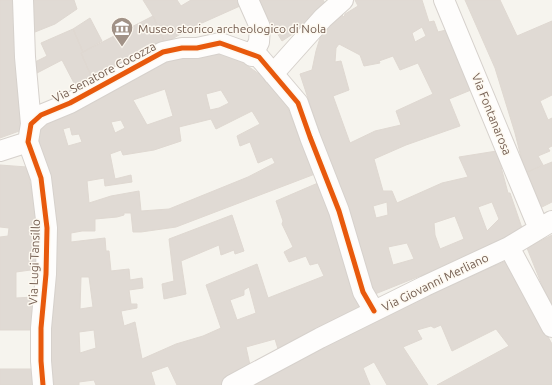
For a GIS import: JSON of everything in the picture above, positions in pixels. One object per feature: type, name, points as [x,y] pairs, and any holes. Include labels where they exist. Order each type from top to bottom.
[{"type":"street","name":"Via Lugi Tansillo","points":[[23,0],[30,133],[42,178],[47,228],[46,274],[41,328],[43,385]]},
{"type":"street","points":[[248,0],[260,28],[258,42],[252,56]]},
{"type":"street","points":[[273,74],[323,18],[343,0]]},
{"type":"street","name":"Via Fontanarosa","points":[[444,0],[545,225]]},
{"type":"street","name":"Via Senatore Cocozza","points":[[0,151],[30,133],[41,115],[70,103],[163,52],[182,48],[197,48],[220,43],[260,58],[298,103],[339,211],[363,292],[374,311]]},
{"type":"street","name":"Via Giovanni Merliano","points":[[232,385],[374,311],[509,246],[545,225]]},
{"type":"street","points":[[509,246],[552,327]]},
{"type":"building","points":[[0,0],[15,0],[22,130],[0,138]]},
{"type":"building","points":[[29,0],[74,0],[77,9],[55,24],[30,34]]},
{"type":"building","points":[[143,0],[177,0],[181,6],[191,0],[236,0],[240,6],[193,27],[165,43],[153,16]]},
{"type":"building","points":[[257,0],[323,0],[328,8],[314,20],[282,41]]},
{"type":"building","points":[[355,0],[422,0],[429,22],[434,21],[438,32],[446,30],[471,90],[449,99],[460,126],[406,145],[374,159],[383,191],[392,191],[397,203],[442,183],[468,177],[459,157],[503,150],[507,165],[501,167],[508,193],[510,193],[523,231],[482,253],[375,294],[300,74],[312,70],[323,28],[338,11],[344,17],[345,14],[358,6]],"holes":[[[422,27],[426,36],[415,42],[412,33]],[[339,44],[360,55],[364,66],[380,63],[379,61],[393,56],[400,70],[418,63],[433,94],[396,111],[401,125],[375,131],[350,143],[333,96],[349,90],[341,61],[335,62],[336,48]],[[387,202],[388,215],[376,218],[373,206]],[[492,202],[499,219],[487,231],[478,207]],[[455,216],[464,239],[440,249],[435,235],[434,223]],[[407,243],[414,259],[393,265],[388,247]]]},
{"type":"building","points":[[465,0],[500,0],[517,36],[552,21],[552,95],[540,101],[548,120],[552,118],[552,146],[548,148],[550,151],[538,156],[543,165],[525,173],[515,133],[495,68]]},
{"type":"building","name":"Museo storico archeologico di Nola","points":[[153,16],[165,43],[92,78],[81,53]]},
{"type":"building","points":[[90,18],[102,41],[83,52],[73,29]]},
{"type":"building","points":[[73,29],[83,52],[81,53],[92,78],[76,87],[62,60],[37,73],[33,63],[47,56],[41,43]]},
{"type":"building","points":[[214,49],[236,58],[265,78],[284,99],[315,174],[176,227],[133,232],[131,213],[124,213],[124,215],[117,217],[95,219],[95,231],[71,233],[71,242],[105,238],[106,251],[109,251],[111,271],[129,269],[130,280],[142,278],[143,288],[129,290],[131,304],[137,304],[137,308],[121,311],[124,326],[135,322],[142,359],[176,344],[203,336],[221,328],[206,285],[257,264],[268,298],[324,276],[318,263],[310,265],[306,256],[289,262],[284,252],[293,247],[282,224],[283,221],[276,201],[318,183],[363,309],[278,349],[275,339],[246,347],[250,365],[221,385],[177,385],[168,366],[151,372],[155,385],[96,385],[94,380],[79,382],[79,385],[54,385],[49,346],[49,331],[55,290],[51,192],[33,129],[158,57]],"holes":[[[165,89],[173,116],[147,125],[133,100]],[[221,90],[229,103],[219,108],[210,110],[206,94]],[[252,111],[260,124],[237,136],[240,146],[250,142],[258,163],[272,157],[275,163],[248,177],[169,209],[141,211],[139,191],[111,196],[89,203],[87,181],[104,178],[105,186],[132,182],[131,175],[115,179],[110,154],[121,150],[123,155],[154,150],[181,141],[179,127],[211,119],[216,129]],[[121,120],[125,128],[115,133],[111,122]],[[70,127],[72,135],[79,134],[82,142],[68,146],[63,129]],[[81,277],[89,277],[93,307],[80,309]],[[249,287],[256,313],[237,320],[230,300],[244,295],[244,290]],[[94,330],[96,348],[80,353],[79,332]]]},
{"type":"building","points":[[552,162],[552,202],[540,208],[525,173]]},
{"type":"building","points":[[0,165],[27,167],[37,217],[38,269],[16,272],[16,298],[34,297],[32,330],[0,330],[0,237],[8,236],[9,228],[0,227]]},
{"type":"building","points":[[232,215],[244,251],[235,254],[234,250],[221,255],[219,245],[181,261],[186,294],[164,299],[162,284],[174,281],[169,239]]},
{"type":"building","points":[[552,235],[552,310],[527,248]]},
{"type":"building","points":[[506,261],[552,344],[552,385],[437,385],[509,346],[496,329],[452,351],[441,325],[434,328],[431,326],[417,330],[422,339],[403,347],[428,385],[387,385],[374,362],[363,368],[370,385],[249,385],[379,316]]},
{"type":"building","points":[[0,369],[34,369],[36,385],[0,385]]},
{"type":"cycle path","points":[[43,385],[41,328],[46,274],[47,228],[41,178],[28,142],[31,124],[41,115],[70,103],[163,52],[182,48],[197,48],[220,43],[259,57],[298,103],[339,211],[363,292],[374,311]]},
{"type":"place","name":"Museo storico archeologico di Nola","points":[[122,48]]}]
